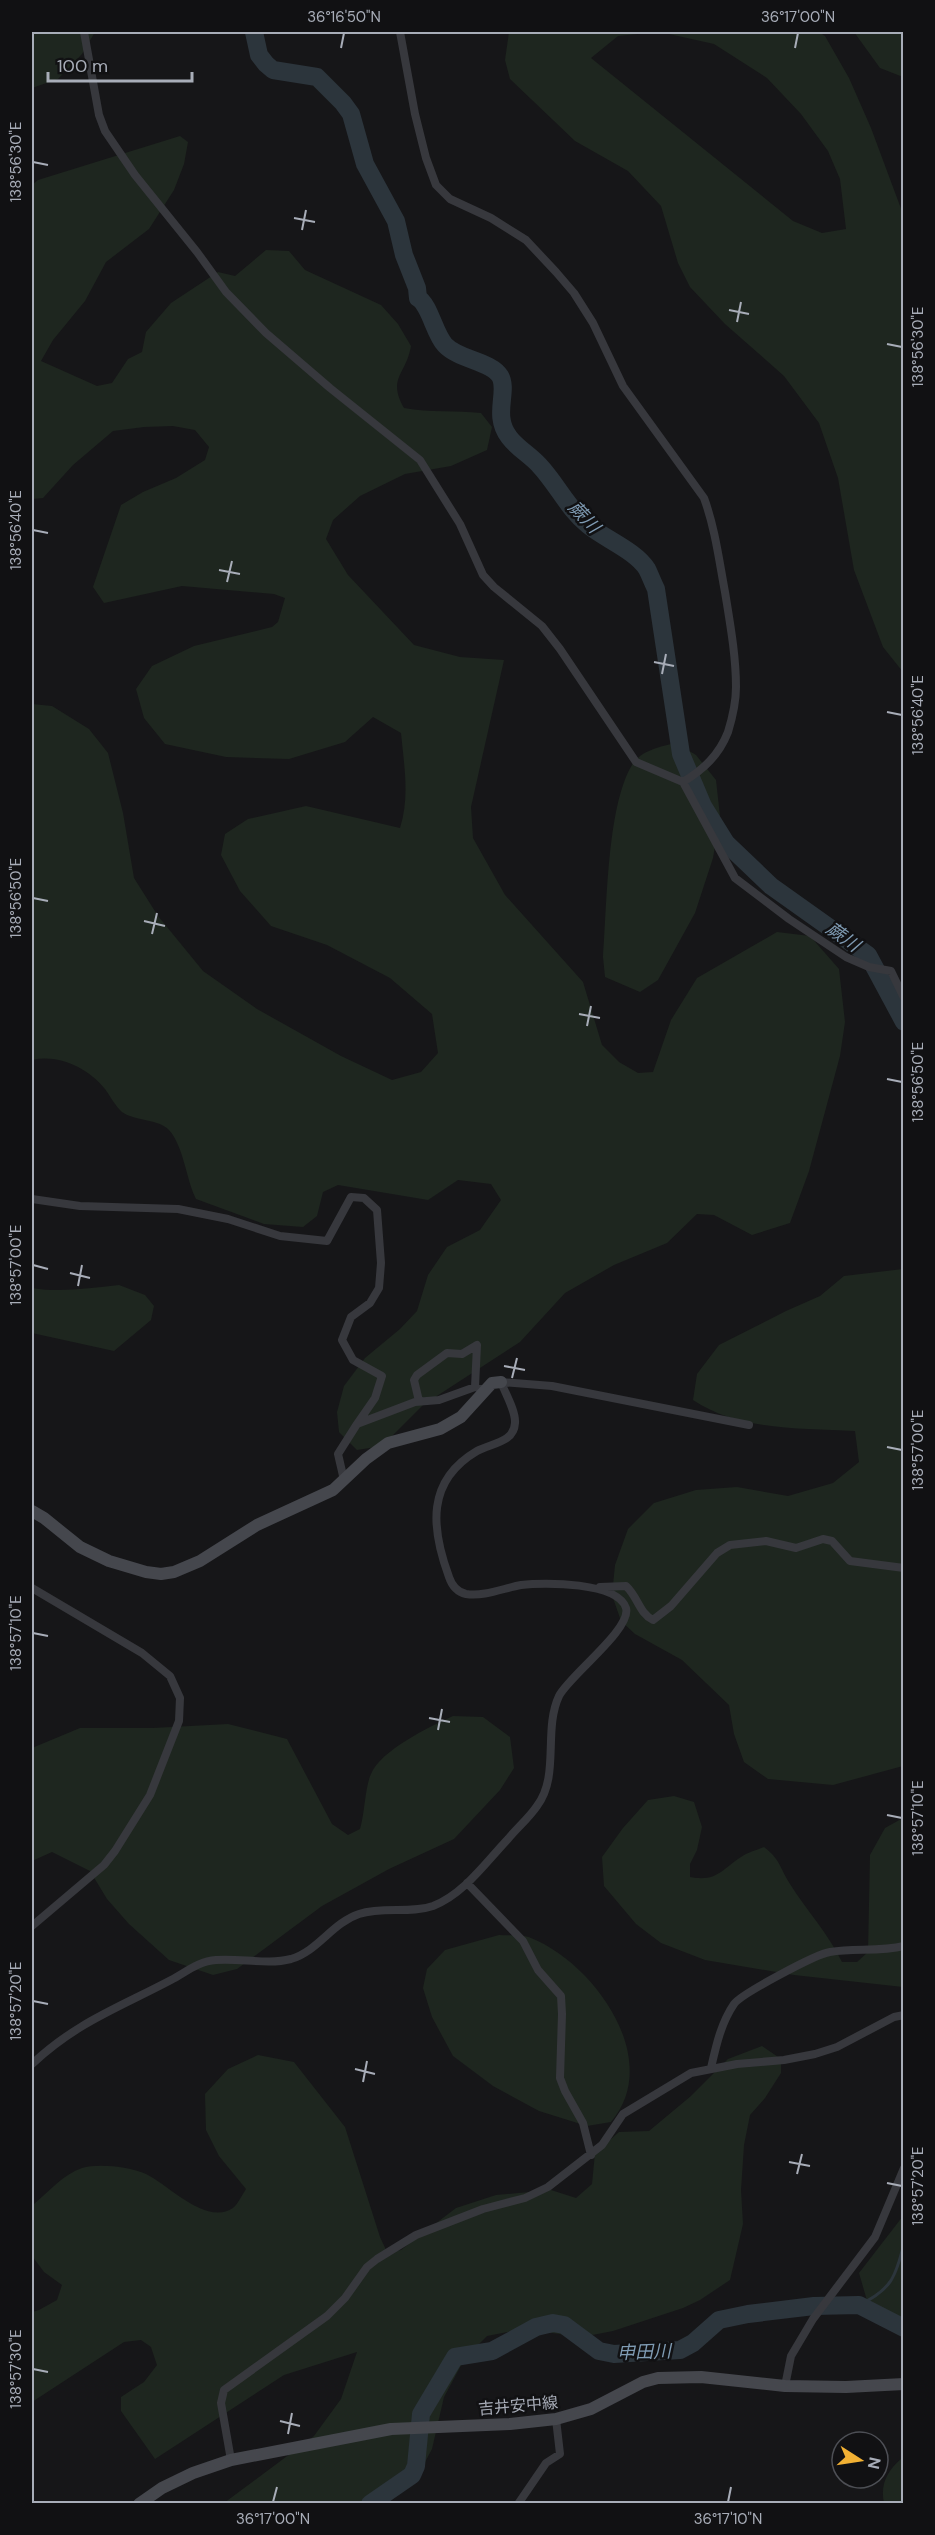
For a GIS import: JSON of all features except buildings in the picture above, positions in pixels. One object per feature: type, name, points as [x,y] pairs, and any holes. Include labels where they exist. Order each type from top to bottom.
[{"type":"main road","points":[[32,1511],[80,1547],[132,1569],[161,1574],[189,1568],[257,1525],[333,1490],[366,1459],[388,1443],[440,1429],[461,1417],[480,1389],[492,1383],[501,1382]]},
{"type":"main road","name":"吉井安中線","points":[[140,2504],[162,2488],[194,2473],[231,2460],[390,2429],[510,2424],[556,2419],[591,2409],[642,2382],[658,2378],[701,2377],[785,2386],[846,2387],[903,2384]]},
{"type":"street","points":[[84,32],[99,115],[105,131],[135,175],[226,292],[266,333],[420,460],[460,524],[483,574],[494,587],[542,626],[636,762],[683,782],[735,878],[846,957],[869,967],[891,971],[903,998]]},
{"type":"street","points":[[400,32],[415,114],[426,158],[436,185],[450,199],[491,218],[526,240],[556,272],[593,323],[623,386],[704,498],[710,514],[730,623],[736,688],[728,731],[713,758],[701,771],[683,782]]},
{"type":"street","points":[[32,1199],[80,1206],[178,1209],[228,1219],[280,1236],[327,1241],[351,1197],[364,1198],[377,1210],[381,1263],[379,1288],[370,1303],[351,1317],[342,1340],[353,1360],[382,1376],[375,1398],[338,1454],[344,1480]]},
{"type":"street","points":[[357,1424],[419,1401],[439,1400],[480,1389],[477,1345],[462,1354],[447,1353],[417,1375],[414,1380],[419,1401]]},
{"type":"street","points":[[32,2064],[56,2041],[97,2015],[171,1980],[200,1963],[216,1960],[269,1962],[292,1958],[310,1950],[346,1919],[361,1913],[434,1906],[467,1883],[538,1806],[547,1782],[555,1710],[559,1697],[566,1686],[604,1647],[626,1618],[627,1610],[621,1599],[614,1594],[593,1588],[542,1583],[474,1595],[461,1593],[453,1586],[442,1554],[436,1515],[437,1500],[447,1475],[479,1450],[510,1436],[515,1427],[516,1420],[501,1382],[552,1386],[748,1425]]},
{"type":"street","points":[[593,1588],[626,1586],[632,1592],[644,1616],[653,1620],[672,1606],[717,1553],[730,1545],[749,1541],[766,1540],[796,1548],[823,1539],[832,1541],[850,1561],[865,1565],[903,1568]]},
{"type":"street","points":[[32,1588],[142,1653],[170,1676],[180,1698],[179,1721],[150,1795],[115,1851],[104,1865],[32,1926]]},
{"type":"street","points":[[467,1883],[523,1941],[538,1970],[561,1996],[561,2078],[565,2091],[583,2123],[591,2155]]},
{"type":"street","points":[[711,2068],[725,2019],[736,2001],[794,1968],[828,1952],[882,1950],[903,1946]]},
{"type":"street","points":[[231,2460],[221,2403],[224,2390],[327,2316],[345,2298],[367,2267],[416,2235],[483,2209],[525,2198],[548,2187],[602,2145],[623,2114],[691,2073],[711,2068],[784,2060],[815,2054],[837,2047],[894,2017],[903,2015]]},
{"type":"street","points":[[785,2386],[791,2356],[840,2280],[875,2237],[903,2168]]},
{"type":"street","points":[[518,2504],[546,2463],[560,2454],[556,2419]]},
{"type":"shaded area","points":[[32,32],[95,32],[82,54],[58,79],[32,88]]},
{"type":"shaded area","points":[[509,32],[657,32],[618,36],[591,58],[793,221],[822,233],[846,229],[840,179],[828,151],[801,114],[767,78],[714,44],[660,32],[819,32],[825,36],[849,78],[871,128],[903,214],[903,672],[883,647],[854,570],[838,478],[819,423],[784,376],[725,324],[690,287],[678,263],[661,206],[628,171],[575,141],[510,79],[505,60]]},
{"type":"shaded area","points":[[854,32],[903,32],[903,77],[880,68]]},
{"type":"shaded area","points":[[180,136],[188,142],[184,164],[174,190],[149,229],[106,262],[85,301],[53,340],[41,361],[97,386],[112,383],[128,359],[142,352],[146,332],[171,303],[218,272],[235,276],[266,250],[289,251],[305,270],[381,305],[398,324],[411,346],[397,383],[399,398],[404,408],[481,413],[492,427],[487,450],[451,466],[405,474],[360,496],[333,520],[326,539],[348,575],[414,645],[460,657],[504,660],[471,807],[473,838],[505,895],[583,982],[602,1045],[619,1062],[638,1073],[653,1072],[671,1020],[697,978],[777,932],[810,936],[839,969],[845,1022],[840,1056],[809,1171],[790,1223],[752,1235],[714,1215],[697,1214],[667,1243],[614,1265],[565,1293],[520,1342],[423,1405],[382,1446],[357,1450],[339,1432],[337,1412],[344,1386],[365,1358],[400,1329],[417,1311],[428,1275],[447,1247],[480,1230],[501,1200],[491,1184],[458,1180],[428,1200],[338,1185],[323,1192],[317,1216],[303,1227],[264,1224],[196,1199],[178,1145],[165,1126],[122,1112],[98,1081],[72,1064],[52,1059],[32,1060],[32,704],[52,706],[89,729],[108,753],[123,813],[134,878],[158,916],[203,971],[257,1009],[341,1056],[392,1080],[421,1072],[438,1053],[432,1014],[390,978],[327,945],[271,926],[240,891],[221,855],[225,834],[248,819],[306,806],[400,828],[406,793],[401,733],[373,717],[345,742],[289,759],[226,757],[165,744],[144,718],[136,689],[152,666],[194,646],[272,627],[278,622],[285,598],[274,594],[182,586],[104,603],[93,587],[121,505],[143,492],[176,478],[205,460],[209,447],[195,430],[173,426],[113,431],[73,465],[43,498],[32,499],[32,185],[38,180]]},
{"type":"shaded area","points":[[676,743],[696,755],[716,780],[720,816],[713,858],[695,913],[658,980],[640,992],[605,977],[603,957],[613,831],[617,805],[632,765],[645,753]]},
{"type":"shaded area","points":[[903,1269],[903,1766],[833,1785],[768,1779],[744,1762],[734,1734],[729,1705],[682,1660],[635,1634],[621,1621],[612,1595],[615,1565],[628,1529],[654,1503],[696,1490],[737,1487],[788,1496],[833,1483],[859,1462],[855,1431],[771,1426],[730,1418],[693,1400],[697,1374],[719,1345],[820,1296],[844,1276]]},
{"type":"shaded area","points":[[119,1285],[145,1295],[154,1306],[151,1320],[114,1351],[32,1333],[32,1288],[65,1290]]},
{"type":"shaded area","points":[[453,1716],[483,1717],[510,1737],[514,1768],[500,1790],[454,1839],[389,1869],[322,1906],[237,1969],[213,1975],[169,1960],[129,1924],[107,1899],[90,1871],[52,1852],[32,1861],[32,1748],[80,1728],[153,1728],[228,1724],[287,1739],[332,1824],[348,1835],[360,1829],[369,1779],[376,1765],[407,1740]]},
{"type":"shaded area","points":[[674,1796],[694,1802],[702,1827],[697,1850],[690,1864],[690,1877],[713,1876],[744,1855],[764,1847],[777,1860],[790,1884],[842,1962],[857,1962],[868,1952],[870,1855],[885,1828],[903,1818],[903,1987],[794,1975],[705,1960],[661,1943],[636,1924],[604,1886],[602,1857],[623,1828],[648,1800]]},
{"type":"shaded area","points":[[499,1935],[531,1938],[555,1951],[578,1969],[598,1991],[614,2016],[626,2043],[630,2071],[625,2097],[611,2122],[587,2126],[539,2111],[493,2086],[453,2056],[432,2017],[423,1988],[427,1969],[445,1950]]},
{"type":"shaded area","points":[[762,2046],[781,2059],[781,2073],[765,2098],[750,2115],[744,2145],[741,2190],[743,2224],[730,2280],[700,2300],[683,2308],[613,2331],[582,2337],[522,2329],[487,2336],[465,2358],[444,2397],[432,2449],[417,2477],[363,2503],[224,2503],[314,2436],[341,2399],[357,2352],[284,2375],[155,2459],[121,2411],[121,2397],[144,2382],[157,2365],[151,2347],[141,2340],[124,2342],[32,2402],[32,2312],[57,2300],[62,2285],[44,2272],[32,2256],[32,2208],[34,2204],[75,2171],[89,2167],[114,2166],[146,2174],[188,2202],[211,2212],[222,2212],[233,2208],[246,2189],[219,2156],[206,2130],[205,2094],[228,2069],[258,2055],[294,2062],[345,2127],[380,2237],[387,2252],[401,2250],[456,2208],[496,2195],[551,2190],[576,2198],[592,2184],[595,2153],[619,2132],[649,2131],[691,2096],[728,2059]]},
{"type":"shaded area","points":[[903,2216],[903,2332],[870,2311],[859,2273]]},
{"type":"shaded area","points":[[903,2459],[903,2503],[884,2503],[883,2490],[890,2490],[892,2468]]},
{"type":"waterway","name":"蕨川","points":[[254,32],[259,55],[273,70],[317,77],[351,114],[365,164],[396,221],[418,298],[426,307],[445,345],[458,354],[490,367],[500,376],[503,389],[502,420],[509,437],[539,465],[581,519],[636,556],[647,569],[656,589],[681,754],[703,806],[726,843],[771,886],[868,955],[904,1022]]},
{"type":"waterway","points":[[859,2305],[885,2288],[895,2274],[904,2243]]},
{"type":"waterway","name":"申田川","points":[[370,2504],[412,2475],[416,2466],[421,2414],[455,2357],[492,2351],[536,2327],[553,2323],[564,2325],[599,2351],[614,2354],[680,2350],[693,2343],[719,2320],[814,2306],[859,2305],[904,2328]]}]
